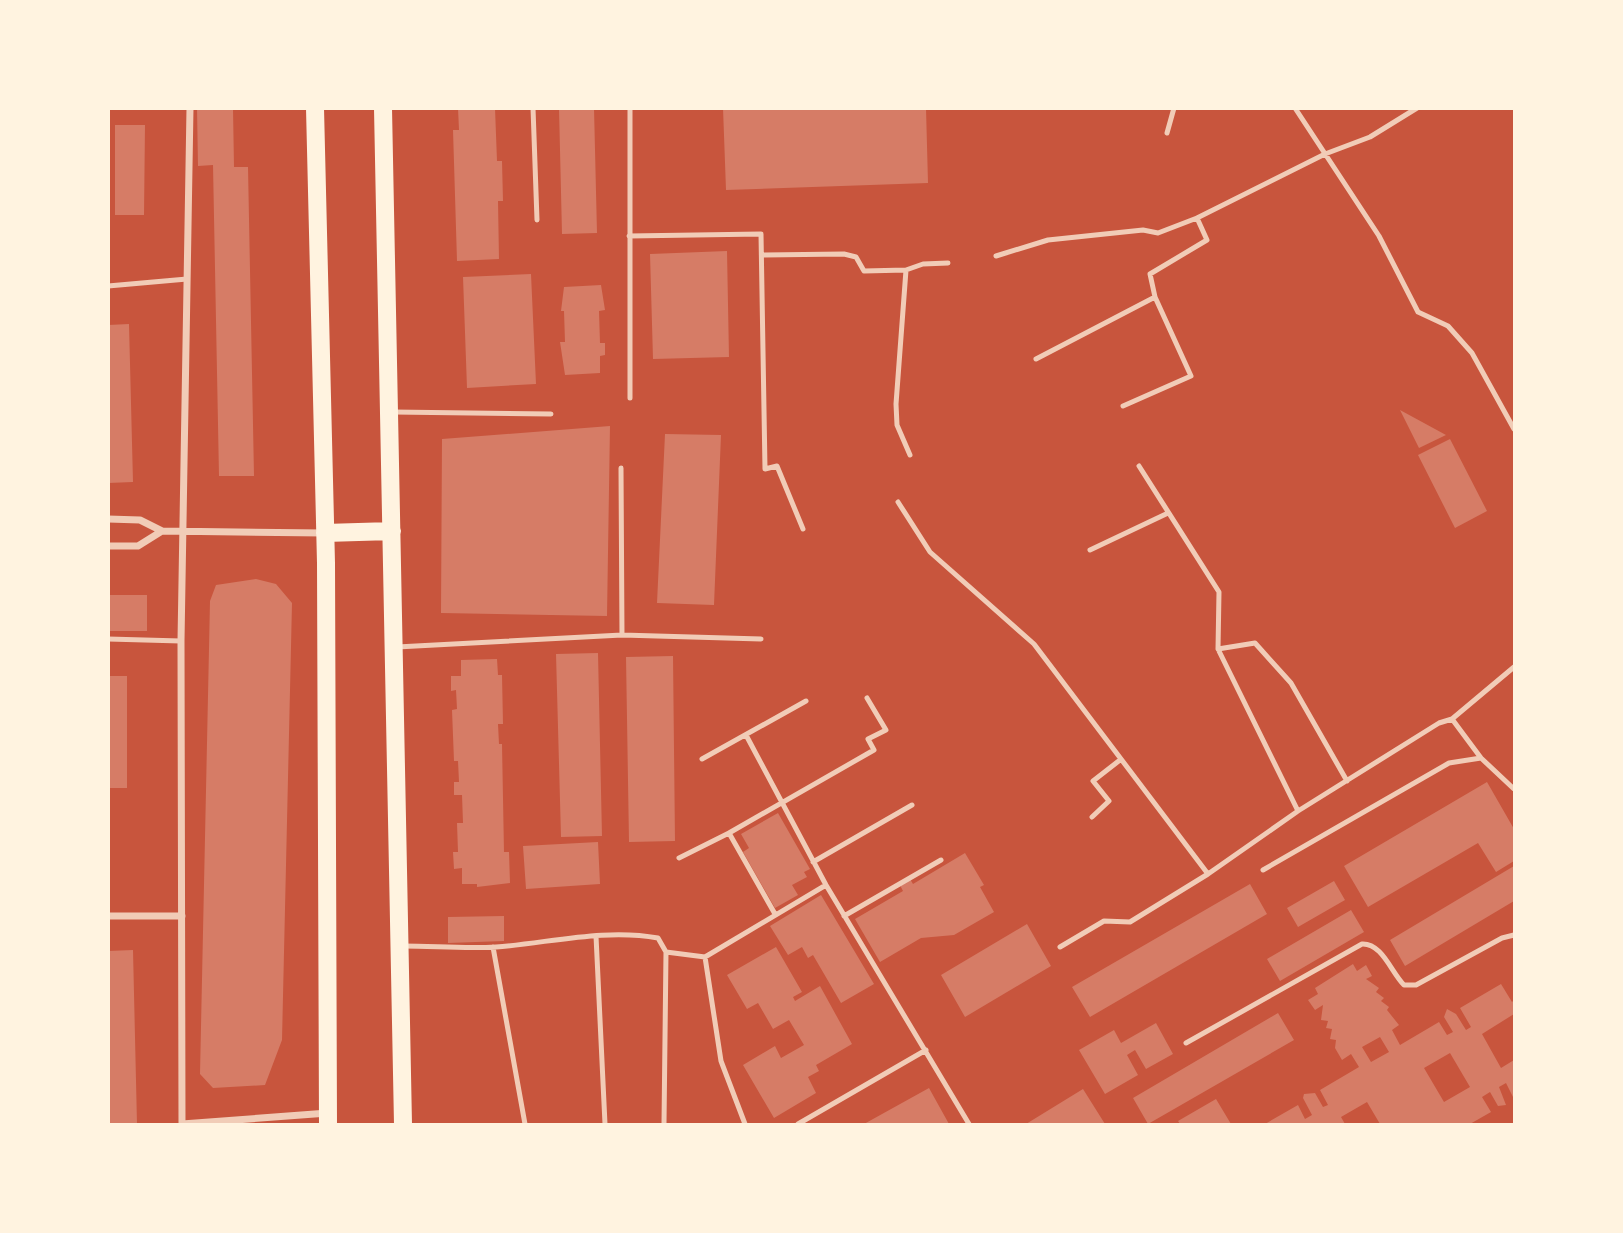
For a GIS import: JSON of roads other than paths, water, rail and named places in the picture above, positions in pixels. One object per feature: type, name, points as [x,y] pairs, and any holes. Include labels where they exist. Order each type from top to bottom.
[{"type":"main road","points":[[315,108],[325,533],[328,1119]]},
{"type":"main road","points":[[383,108],[391,531],[396,648],[403,1125]]},
{"type":"main road","points":[[325,533],[391,531]]},
{"type":"street","points":[[190,108],[181,641],[182,1124],[328,1119]]},
{"type":"street","points":[[108,519],[140,520],[162,531],[325,533]]},
{"type":"street","points":[[108,546],[138,546],[162,531]]},
{"type":"street","points":[[108,916],[182,916]]},
{"type":"lane","points":[[533,108],[537,220]]},
{"type":"lane","points":[[630,108],[630,398]]},
{"type":"lane","points":[[1167,133],[1174,108]]},
{"type":"lane","points":[[1295,108],[1379,236],[1418,312],[1448,326],[1472,353],[1513,420],[1514,429]]},
{"type":"lane","points":[[996,256],[1048,240],[1143,230],[1158,233],[1197,218],[1325,154],[1370,137],[1417,108]]},
{"type":"lane","points":[[1123,406],[1191,376],[1154,297],[1150,274],[1207,240],[1197,218]]},
{"type":"lane","points":[[629,236],[761,234],[764,255],[765,469],[778,466],[803,529]]},
{"type":"lane","points":[[764,255],[844,254],[856,257],[864,271],[906,270],[923,264],[947,263]]},
{"type":"lane","points":[[906,270],[896,404],[897,425],[910,455]]},
{"type":"lane","points":[[108,286],[187,279]]},
{"type":"lane","points":[[1036,359],[1154,297]]},
{"type":"lane","points":[[390,412],[551,414]]},
{"type":"lane","points":[[1139,466],[1166,514],[1219,592],[1218,649],[1298,811]]},
{"type":"lane","points":[[621,468],[622,635]]},
{"type":"lane","points":[[898,502],[930,552],[1034,644],[1208,874]]},
{"type":"lane","points":[[1090,550],[1166,514]]},
{"type":"lane","points":[[396,648],[622,635],[761,639]]},
{"type":"lane","points":[[108,639],[181,641]]},
{"type":"lane","points":[[1218,649],[1255,643],[1291,683],[1347,781]]},
{"type":"lane","points":[[1060,947],[1104,921],[1130,922],[1208,874],[1298,811],[1439,723],[1452,719],[1514,667]]},
{"type":"lane","points":[[679,859],[781,805],[874,750],[868,740],[886,730],[867,698]]},
{"type":"lane","points":[[702,760],[806,701]]},
{"type":"lane","points":[[1452,719],[1481,758],[1514,789]]},
{"type":"lane","points":[[746,735],[781,805],[850,927],[969,1125]]},
{"type":"lane","points":[[1263,870],[1449,763],[1481,758]]},
{"type":"lane","points":[[1092,817],[1109,801],[1093,781],[1120,760]]},
{"type":"lane","points":[[813,862],[912,805]]},
{"type":"lane","points":[[729,833],[775,914]]},
{"type":"lane","points":[[844,916],[941,860]]},
{"type":"lane","points":[[666,952],[705,957],[826,885]]},
{"type":"lane","points":[[400,946],[493,947],[596,936],[643,935],[658,938],[666,952],[664,1125]]},
{"type":"lane","points":[[1186,1043],[1362,944],[1370,943],[1378,949],[1405,985],[1416,985],[1502,938],[1514,935]]},
{"type":"lane","points":[[596,936],[606,1125]]},
{"type":"lane","points":[[493,947],[525,1125]]},
{"type":"lane","points":[[705,957],[721,1061],[745,1125]]},
{"type":"lane","points":[[798,1125],[926,1050]]}]
